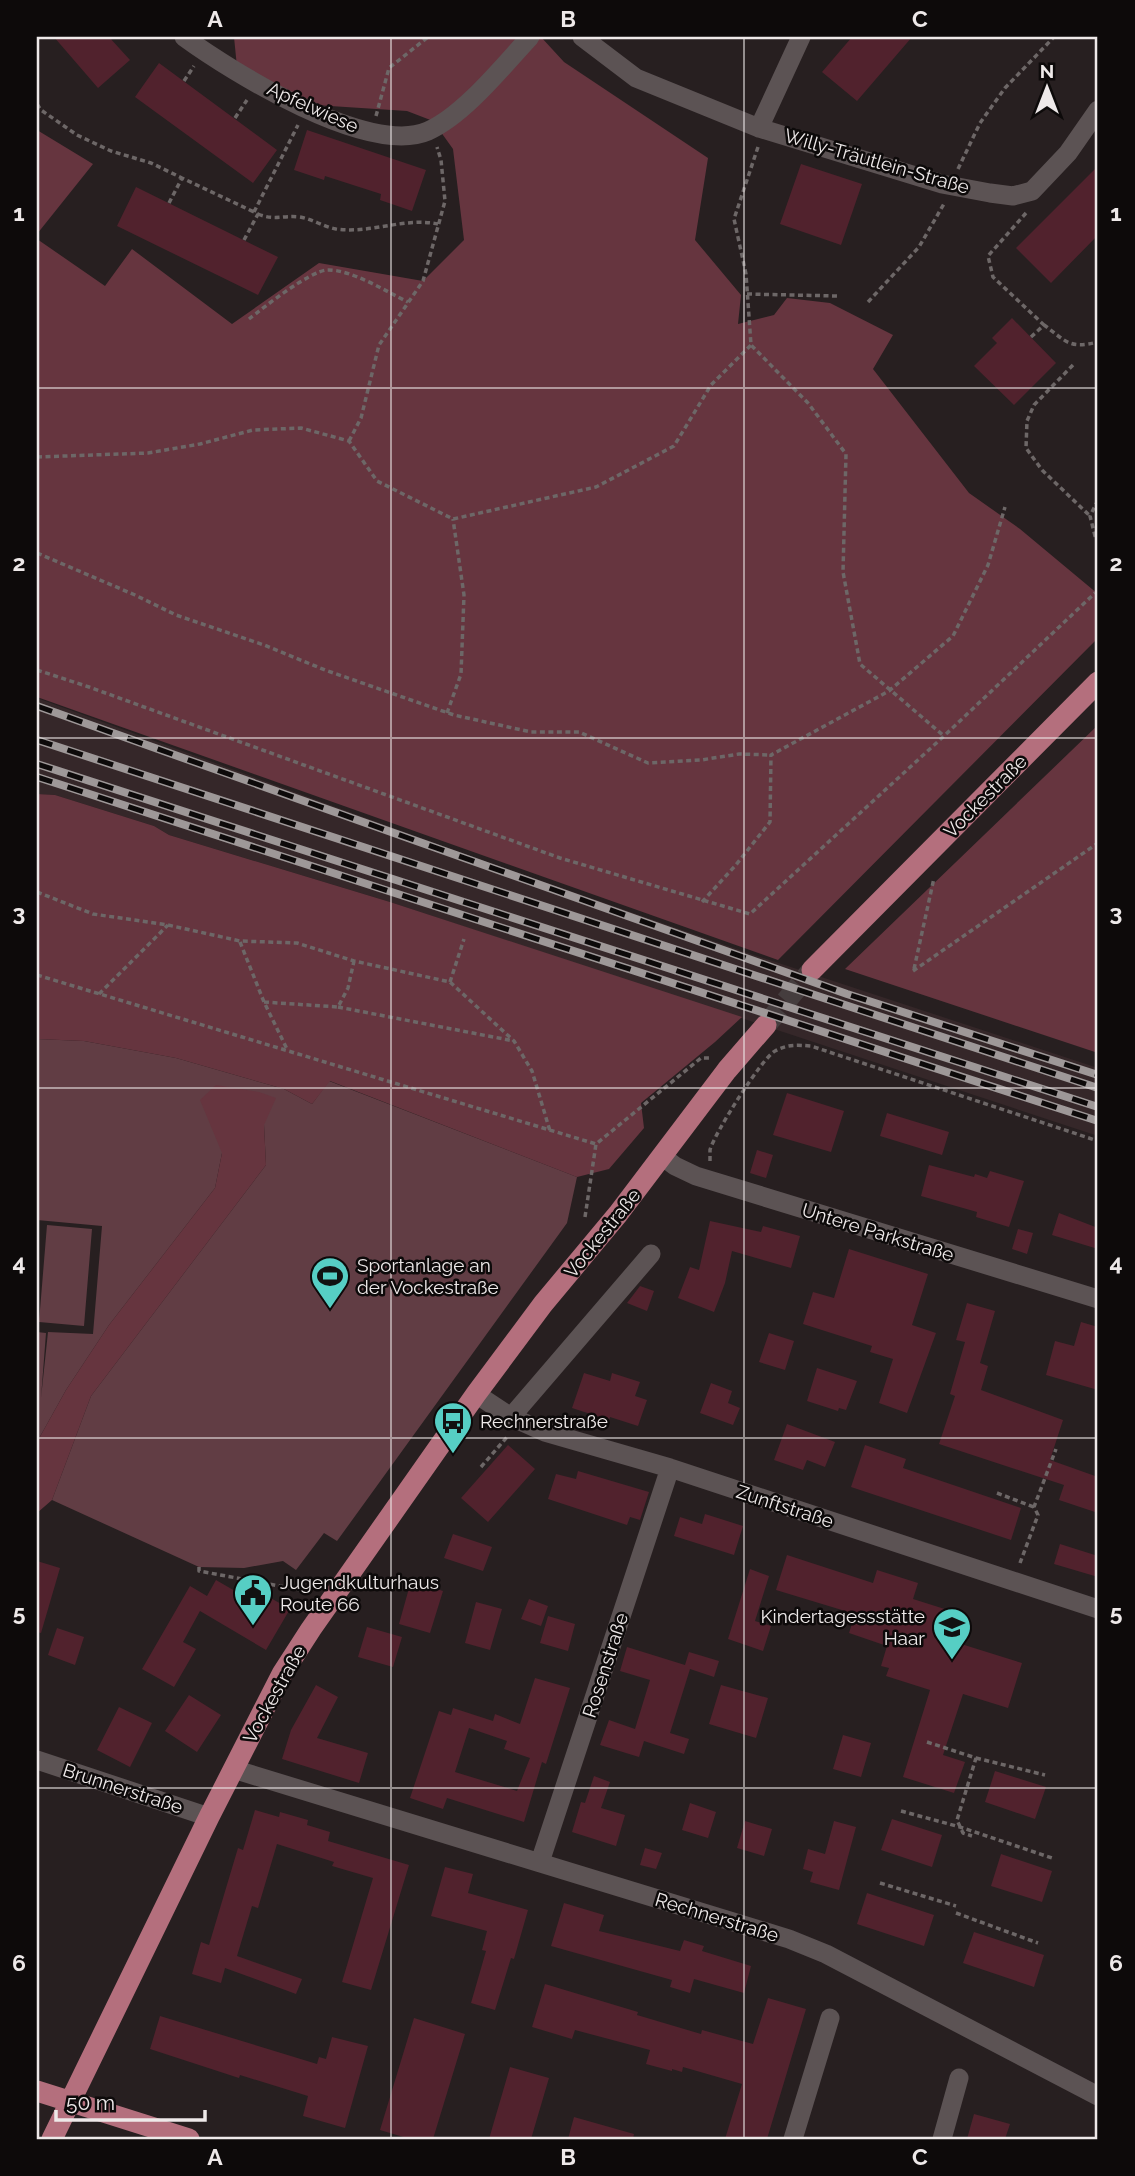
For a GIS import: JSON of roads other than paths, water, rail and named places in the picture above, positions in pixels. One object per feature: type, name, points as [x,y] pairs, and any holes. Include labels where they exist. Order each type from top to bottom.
[{"type":"main road","name":"Vockestraße","points":[[812,970],[1098,682]]},
{"type":"main road","name":"Vockestraße","points":[[49,2137],[69,2102],[282,1674],[476,1394],[543,1304],[618,1214],[727,1070],[766,1025]]},
{"type":"main road","points":[[37,2091],[189,2139]]},
{"type":"street","name":"Apfelwiese","points":[[192,39],[258,83],[330,119],[371,133],[411,135],[431,129],[471,99],[530,37]]},
{"type":"street","points":[[582,37],[636,78],[761,128]]},
{"type":"street","name":"Willy-Träutlein-Straße","points":[[801,37],[761,128],[942,184],[1013,195],[1032,191],[1068,153],[1098,110]]},
{"type":"street","name":"Untere Parkstraße","points":[[662,1156],[675,1166],[710,1180],[1098,1299]]},
{"type":"street","points":[[516,1420],[651,1254]]},
{"type":"street","name":"Zunftstraße","points":[[476,1394],[516,1420],[545,1432],[670,1468],[1098,1609]]},
{"type":"street","name":"Rosenstraße","points":[[540,1861],[670,1468]]},
{"type":"street","name":"Brunnerstraße","points":[[37,1760],[209,1817]]},
{"type":"street","name":"Rechnerstraße","points":[[233,1769],[789,1939],[814,1949],[1098,2096]]},
{"type":"street","points":[[793,2139],[830,2018]]},
{"type":"street","points":[[942,2139],[959,2078]]},
{"type":"tunnel","points":[[766,1025],[812,970]]},
{"type":"railway","points":[[37,706],[847,994],[1098,1075]]},
{"type":"railway","points":[[37,740],[1098,1088]]},
{"type":"railway","points":[[37,764],[1098,1107]]},
{"type":"railway","points":[[37,777],[1098,1121]]},
{"type":"place","name":"Sportanlage an der Vockestraße","points":[[330,1310]]},
{"type":"place","name":"Rechnerstraße","points":[[453,1455]]},
{"type":"place","name":"Jugendkulturhaus Route 66","points":[[253,1627]]},
{"type":"place","name":"Kindertagessstätte Haar","points":[[952,1661]]}]
